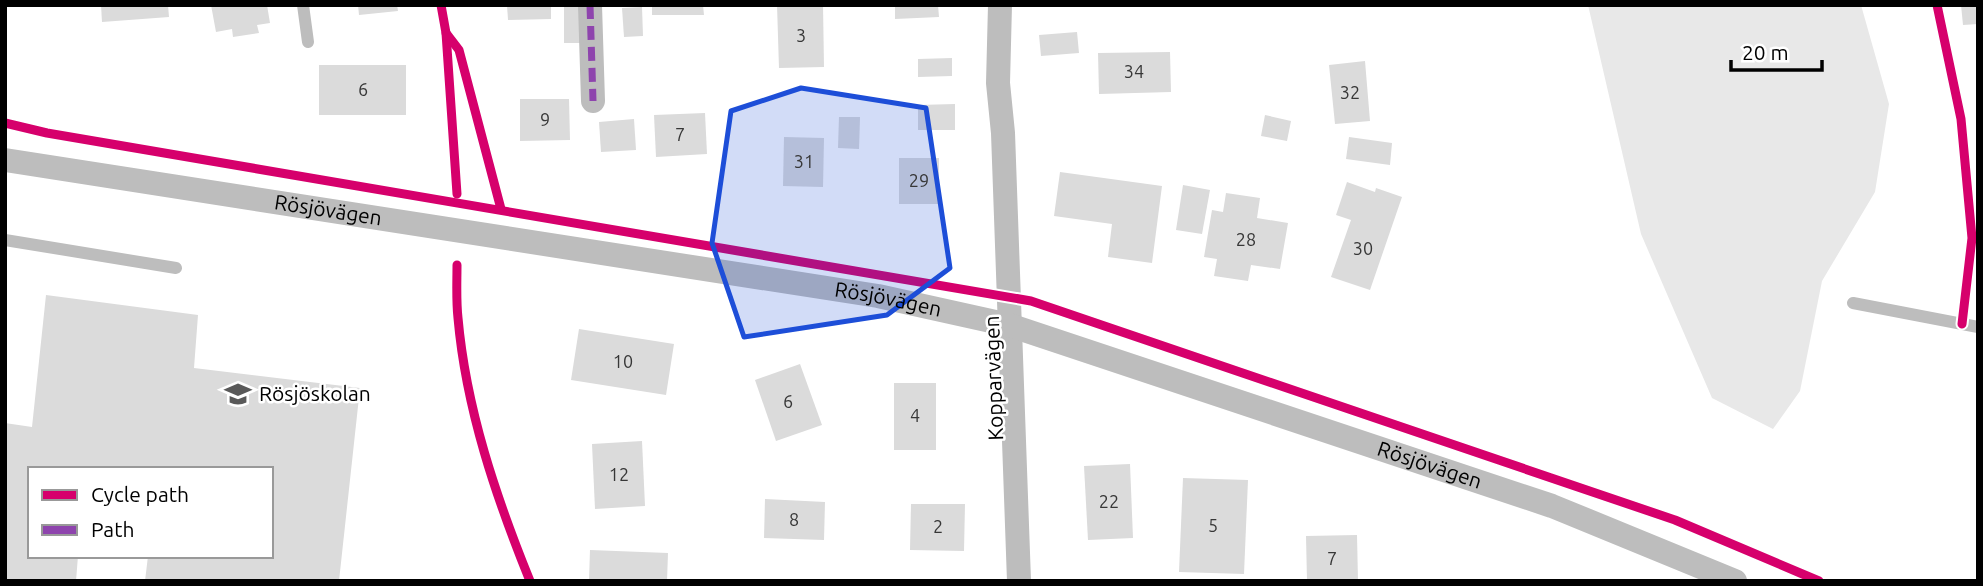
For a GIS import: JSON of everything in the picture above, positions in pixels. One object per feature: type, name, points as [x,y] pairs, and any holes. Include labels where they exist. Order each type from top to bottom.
[{"type":"street","points":[[590,5],[593,101]]},
{"type":"street","name":"Kopparvägen","points":[[1000,5],[998,83],[1003,133],[1019,581]]},
{"type":"street","name":"Rösjövägen","points":[[5,160],[878,296],[1009,325],[1552,506],[1735,581]]},
{"type":"lane","points":[[303,5],[307,43]]},
{"type":"lane","points":[[5,240],[176,268]]},
{"type":"lane","points":[[1853,303],[1978,327]]},
{"type":"highlighted area","points":[[801,88],[926,108],[950,268],[887,315],[744,337],[712,243],[731,111]]},
{"type":"shaded area","points":[[1588,5],[1861,5],[1889,104],[1875,192],[1822,281],[1800,391],[1773,429],[1712,398],[1641,234]]},
{"type":"building","points":[[101,5],[168,5],[169,17],[102,22]]},
{"type":"building","points":[[211,5],[267,5],[270,23],[257,25],[259,33],[233,37],[232,29],[216,32]]},
{"type":"building","points":[[358,5],[397,5],[398,11],[359,15]]},
{"type":"building","points":[[507,5],[551,5],[551,19],[508,20]]},
{"type":"building","points":[[564,5],[583,5],[583,43],[564,43]]},
{"type":"building","points":[[652,5],[703,5],[704,15],[652,15]]},
{"type":"building","points":[[777,5],[823,5],[824,67],[779,68]]},
{"type":"building","points":[[895,5],[938,5],[939,17],[895,19]]},
{"type":"building","points":[[1961,5],[1978,5],[1978,24],[1963,25]]},
{"type":"building","points":[[642,7],[643,36],[624,37],[622,8]]},
{"type":"building","points":[[1077,32],[1079,53],[1041,56],[1039,35]]},
{"type":"building","points":[[1170,52],[1171,92],[1099,94],[1098,53]]},
{"type":"building","points":[[952,58],[952,76],[918,77],[918,59]]},
{"type":"building","points":[[1365,61],[1370,121],[1335,124],[1329,65]]},
{"type":"building","points":[[319,65],[406,65],[406,115],[319,115]]},
{"type":"building","points":[[520,99],[569,99],[570,140],[520,141]]},
{"type":"building","points":[[955,104],[955,130],[918,130],[918,105]]},
{"type":"building","points":[[705,113],[707,154],[656,157],[654,115]]},
{"type":"building","points":[[1265,115],[1291,121],[1287,141],[1261,136]]},
{"type":"building","points":[[839,117],[860,117],[859,149],[838,148]]},
{"type":"building","points":[[634,119],[636,150],[601,152],[599,122]]},
{"type":"building","points":[[784,137],[824,138],[823,187],[783,186]]},
{"type":"building","points":[[1349,137],[1392,143],[1390,165],[1346,159]]},
{"type":"building","points":[[899,158],[939,158],[939,204],[899,204]]},
{"type":"building","points":[[1060,172],[1162,186],[1152,263],[1108,257],[1112,224],[1054,216]]},
{"type":"building","points":[[1347,182],[1375,192],[1376,188],[1402,197],[1370,290],[1331,277],[1351,220],[1336,215]]},
{"type":"building","points":[[1183,185],[1210,190],[1202,234],[1176,230]]},
{"type":"building","points":[[1226,193],[1260,198],[1257,218],[1288,223],[1280,269],[1251,265],[1248,281],[1214,276],[1217,259],[1204,257],[1212,210],[1223,212]]},
{"type":"building","points":[[46,295],[198,315],[194,368],[360,388],[339,581],[145,581],[148,558],[273,558],[273,467],[86,466],[28,467],[28,558],[78,558],[76,581],[5,581],[5,423],[32,427]]},
{"type":"building","points":[[579,329],[674,344],[666,395],[571,380]]},
{"type":"building","points":[[800,364],[822,425],[776,441],[755,380]]},
{"type":"building","points":[[894,383],[936,383],[936,450],[894,450]]},
{"type":"building","points":[[642,441],[645,506],[595,509],[592,444]]},
{"type":"building","points":[[1130,464],[1133,538],[1088,540],[1084,466]]},
{"type":"building","points":[[1183,478],[1248,480],[1244,574],[1179,572]]},
{"type":"building","points":[[765,499],[825,502],[824,540],[764,538]]},
{"type":"building","points":[[911,504],[965,504],[964,551],[910,550]]},
{"type":"building","points":[[1357,535],[1358,581],[1307,581],[1306,536]]},
{"type":"building","points":[[590,550],[668,553],[667,581],[589,581]]},
{"type":"marked path","points":[[590,5],[593,101]]},
{"type":"cycle path","points":[[441,5],[446,33],[457,194]]},
{"type":"cycle path","points":[[1937,5],[1961,119],[1972,238],[1962,324]]},
{"type":"cycle path","points":[[446,33],[459,50],[501,209]]},
{"type":"cycle path","points":[[5,123],[47,133],[1031,301],[1675,520],[1819,581]]},
{"type":"cycle path","points":[[457,265],[457,311],[475,419],[494,485],[530,581]]},
{"type":"place","name":"Rösjöskolan","points":[[238,394]]}]
